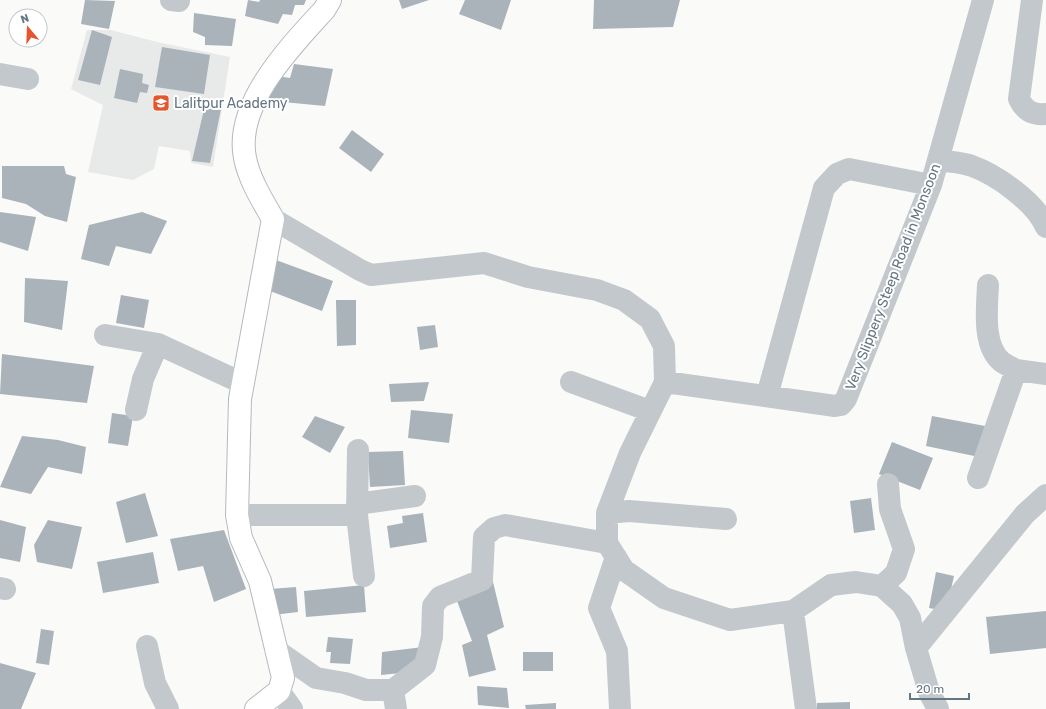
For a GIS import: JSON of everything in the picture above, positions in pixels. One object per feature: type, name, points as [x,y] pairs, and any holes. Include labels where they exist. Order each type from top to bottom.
[{"type":"main road","points":[[256,709],[279,691],[283,678],[260,581],[241,538],[238,515],[240,399],[273,219],[259,194],[245,158],[245,128],[258,95],[273,69],[324,10],[330,0]]},
{"type":"street","name":"Very Slippery Steep Road in Monsoon","points":[[665,382],[835,406],[841,405],[846,400],[931,185],[983,0]]},
{"type":"street","points":[[1032,0],[1018,99],[1023,107],[1034,115],[1046,114]]},
{"type":"street","points":[[1037,0],[1046,1]]},
{"type":"street","points":[[0,74],[28,79]]},
{"type":"street","points":[[938,160],[971,166],[998,180],[1027,202],[1046,226]]},
{"type":"street","points":[[767,396],[824,188],[837,174],[849,169],[931,185]]},
{"type":"street","points":[[273,219],[371,275],[484,263],[528,277],[597,290],[624,300],[650,319],[664,346],[665,382],[630,453],[607,513],[611,550],[599,608],[617,651],[620,709]]},
{"type":"street","points":[[988,285],[986,327],[994,350],[1001,361],[1016,370],[1046,374]]},
{"type":"street","points":[[105,335],[158,344],[242,383]]},
{"type":"street","points":[[136,410],[143,379],[158,344]]},
{"type":"street","points":[[978,478],[1016,370]]},
{"type":"street","points":[[571,382],[650,411]]},
{"type":"street","points":[[358,450],[357,509],[364,576]]},
{"type":"street","points":[[882,586],[896,574],[904,549],[890,509],[888,484]]},
{"type":"street","points":[[916,648],[1025,514],[1046,495]]},
{"type":"street","points":[[238,515],[357,509],[415,496]]},
{"type":"street","points":[[607,513],[629,511],[726,519]]},
{"type":"street","points":[[276,650],[316,678],[345,683],[395,699],[425,665],[432,636],[433,606],[440,596],[482,580],[484,537],[494,528],[505,525],[611,550],[624,570],[664,598],[730,620],[793,611],[831,585],[856,582],[882,586],[902,604],[910,618],[916,648],[929,692],[938,709]]},
{"type":"street","points":[[793,611],[806,709]]},
{"type":"street","points":[[147,646],[155,683],[168,709]]},
{"type":"street","points":[[279,691],[292,709]]},
{"type":"shaded area","name":"Lalitpur Academy","points":[[87,30],[111,30],[157,42],[230,57],[213,167],[191,163],[190,151],[159,146],[154,169],[133,180],[88,172],[103,105],[71,89]]},
{"type":"building","points":[[85,0],[115,1],[109,29],[81,24]]},
{"type":"building","points":[[248,0],[259,2],[260,0],[306,0],[304,5],[295,5],[292,15],[283,14],[278,24],[245,16]]},
{"type":"building","points":[[399,0],[429,0],[402,9]]},
{"type":"building","points":[[465,0],[511,0],[501,30],[459,14]]},
{"type":"building","points":[[594,0],[680,0],[673,27],[593,29]]},
{"type":"building","points":[[194,13],[236,19],[232,46],[205,45],[205,37],[193,32]]},
{"type":"building","points":[[92,30],[112,37],[100,85],[78,80]]},
{"type":"building","points":[[162,47],[210,55],[204,94],[155,87]]},
{"type":"building","points":[[294,64],[333,69],[325,106],[262,100],[270,75],[290,78]]},
{"type":"building","points":[[120,69],[143,74],[142,83],[149,85],[147,93],[140,92],[137,103],[114,98]]},
{"type":"building","points":[[206,101],[222,104],[210,163],[192,161]]},
{"type":"building","points":[[352,130],[384,154],[371,172],[339,148]]},
{"type":"building","points":[[2,166],[64,166],[66,174],[76,177],[67,222],[45,216],[26,204],[2,198]]},
{"type":"building","points":[[0,212],[36,217],[28,251],[0,242]]},
{"type":"building","points":[[142,212],[167,221],[151,254],[116,246],[109,266],[81,259],[89,225]]},
{"type":"building","points":[[276,260],[333,281],[322,311],[265,289]]},
{"type":"building","points":[[25,278],[68,281],[62,330],[24,322]]},
{"type":"building","points":[[121,295],[149,300],[144,328],[116,323]]},
{"type":"building","points":[[336,300],[356,300],[356,345],[337,346]]},
{"type":"building","points":[[435,325],[438,347],[420,350],[417,327]]},
{"type":"building","points":[[2,354],[94,366],[87,403],[0,394]]},
{"type":"building","points":[[429,382],[424,401],[391,402],[389,384]]},
{"type":"building","points":[[411,410],[453,414],[449,443],[408,438]]},
{"type":"building","points":[[112,413],[133,416],[128,446],[108,443]]},
{"type":"building","points":[[315,416],[345,427],[330,453],[302,437]]},
{"type":"building","points":[[932,416],[985,426],[979,457],[926,446]]},
{"type":"building","points":[[22,436],[58,440],[86,447],[82,474],[48,467],[31,494],[0,487]]},
{"type":"building","points":[[892,442],[933,458],[920,490],[879,474]]},
{"type":"building","points":[[403,451],[405,485],[370,487],[368,452]]},
{"type":"building","points":[[145,493],[158,536],[126,543],[116,502]]},
{"type":"building","points":[[871,498],[875,530],[854,533],[850,501]]},
{"type":"building","points":[[423,513],[427,542],[390,548],[387,526],[403,523],[402,516]]},
{"type":"building","points":[[0,520],[26,527],[20,562],[0,558]]},
{"type":"building","points":[[48,520],[82,527],[72,569],[37,562],[34,545]]},
{"type":"building","points":[[224,530],[246,589],[214,602],[203,566],[178,571],[170,539]]},
{"type":"building","points":[[153,552],[159,583],[103,593],[97,562]]},
{"type":"building","points":[[936,572],[954,576],[946,611],[929,608]]},
{"type":"building","points":[[492,578],[504,627],[487,635],[496,670],[469,677],[462,645],[472,641],[454,593]]},
{"type":"building","points":[[364,585],[366,612],[306,617],[304,591]]},
{"type":"building","points":[[296,587],[298,612],[273,615],[270,589]]},
{"type":"building","points":[[1046,611],[1046,648],[990,654],[986,617]]},
{"type":"building","points":[[41,629],[54,631],[49,665],[36,663]]},
{"type":"building","points":[[328,637],[353,639],[350,664],[330,663],[331,652],[326,652]]},
{"type":"building","points":[[423,647],[411,672],[381,675],[382,652]]},
{"type":"building","points":[[523,652],[553,652],[553,671],[523,671]]},
{"type":"building","points":[[0,663],[36,673],[21,709],[0,709]]},
{"type":"building","points":[[477,686],[507,688],[509,708],[478,705]]},
{"type":"building","points":[[850,702],[850,709],[817,709],[817,703]]},
{"type":"building","points":[[556,703],[556,709],[526,709],[525,705]]},
{"type":"place","name":"Lalitpur Academy","points":[[161,103]]}]
